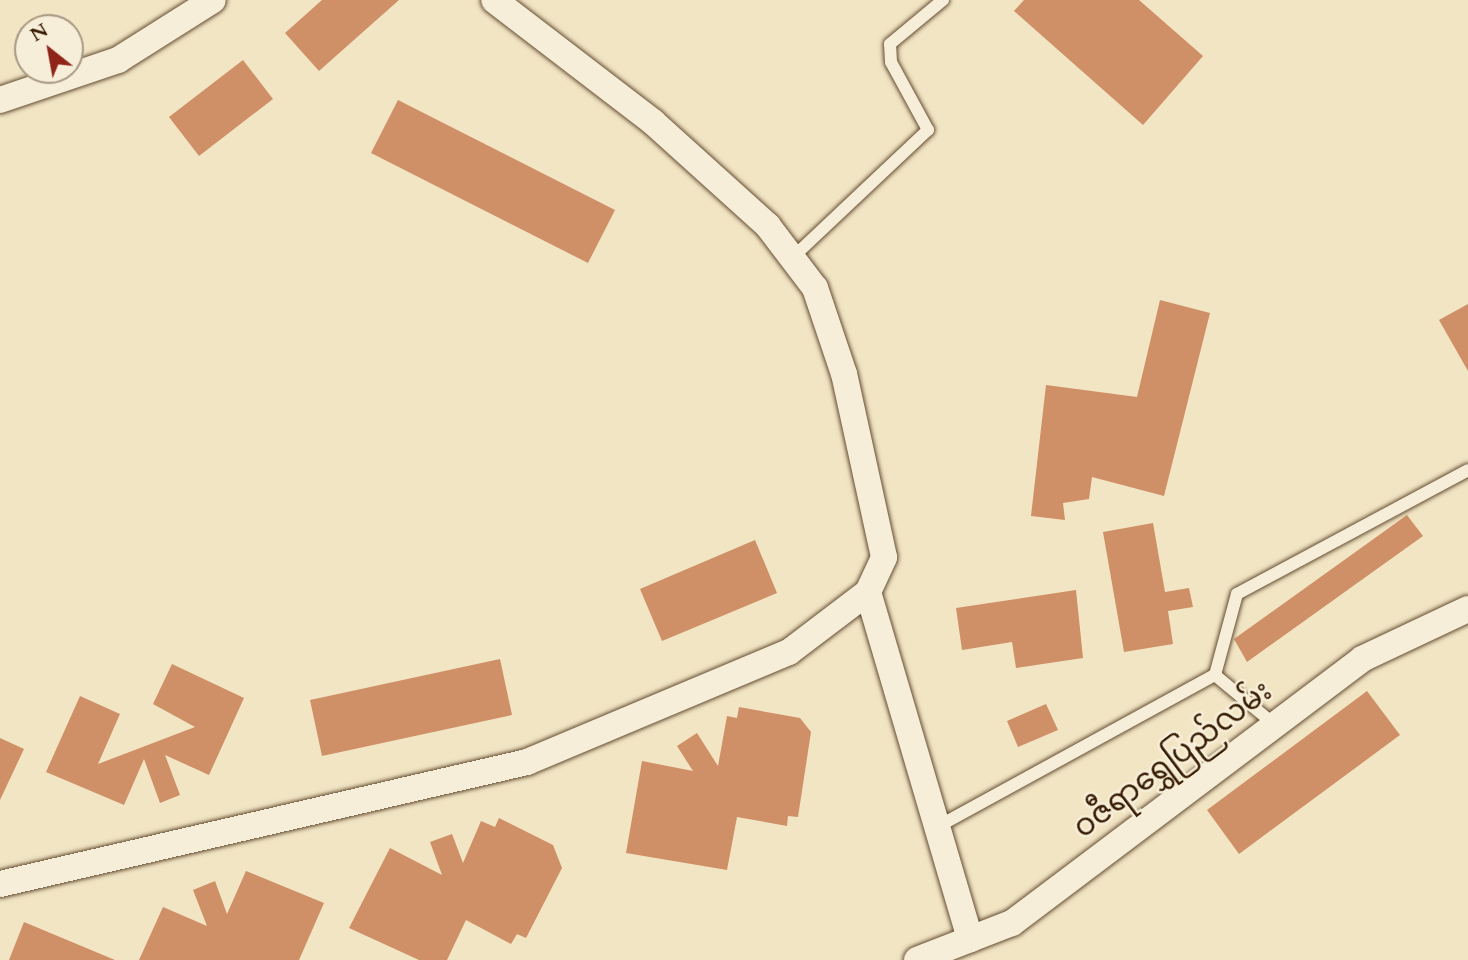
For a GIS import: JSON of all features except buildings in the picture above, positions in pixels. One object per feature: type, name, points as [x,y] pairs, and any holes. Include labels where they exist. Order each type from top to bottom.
[{"type":"street","points":[[0,100],[118,60],[213,0]]},
{"type":"street","points":[[0,884],[527,762],[789,652],[868,592],[884,557],[844,374],[815,288],[768,226],[653,122],[505,3]]},
{"type":"street","points":[[868,592],[970,939]]},
{"type":"street","name":"ဝဇီရာရွှေပြည်လမ်း","points":[[917,960],[1012,923],[1362,659],[1468,609]]},
{"type":"lane","points":[[792,258],[928,130],[891,62],[890,44],[943,0]]},
{"type":"lane","points":[[937,827],[1215,674],[1237,594],[1468,470]]},
{"type":"lane","points":[[1215,674],[1275,725]]}]
